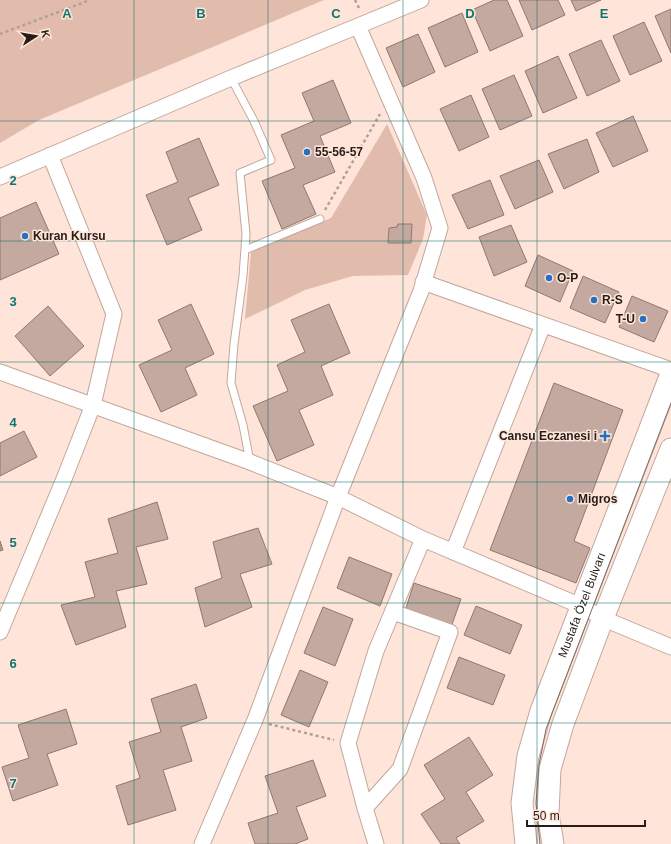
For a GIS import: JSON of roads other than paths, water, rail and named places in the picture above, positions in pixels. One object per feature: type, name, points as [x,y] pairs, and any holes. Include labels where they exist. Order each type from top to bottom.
[{"type":"main road","name":"Mustafa Özel Bulvarı","points":[[526,844],[522,803],[528,756],[541,711],[671,374]]},
{"type":"main road","points":[[553,844],[548,813],[550,769],[562,724],[671,449]]},
{"type":"street","points":[[0,177],[231,78],[421,0]]},
{"type":"street","points":[[202,844],[255,720],[338,497],[418,298],[440,228],[424,178],[358,26]]},
{"type":"street","points":[[0,632],[64,479],[93,405],[114,314],[50,155]]},
{"type":"street","points":[[423,282],[671,370]]},
{"type":"street","points":[[453,552],[543,325]]},
{"type":"street","points":[[0,372],[250,462],[338,497],[423,540],[581,606],[609,622],[671,647]]},
{"type":"street","points":[[375,844],[348,743],[376,651],[423,540]]},
{"type":"street","points":[[366,808],[400,769],[450,632],[393,612]]},
{"type":"lane","points":[[231,78],[254,120],[271,160],[240,173],[246,234],[243,276],[234,344],[231,382],[243,425],[250,462]]},
{"type":"lane","points":[[245,250],[320,219]]},
{"type":"tram line","points":[[540,844],[536,803],[539,765],[546,729],[671,403]]},
{"type":"place","name":"55-56-57","points":[[307,152]]},
{"type":"place","name":"Kuran Kursu","points":[[25,236]]},
{"type":"place","name":"O-P","points":[[549,278]]},
{"type":"place","name":"R-S","points":[[594,300]]},
{"type":"place","name":"T-U","points":[[643,319]]},
{"type":"place","name":"Cansu Eczanesi i","points":[[605,436]]},
{"type":"place","name":"Migros","points":[[570,499]]}]
